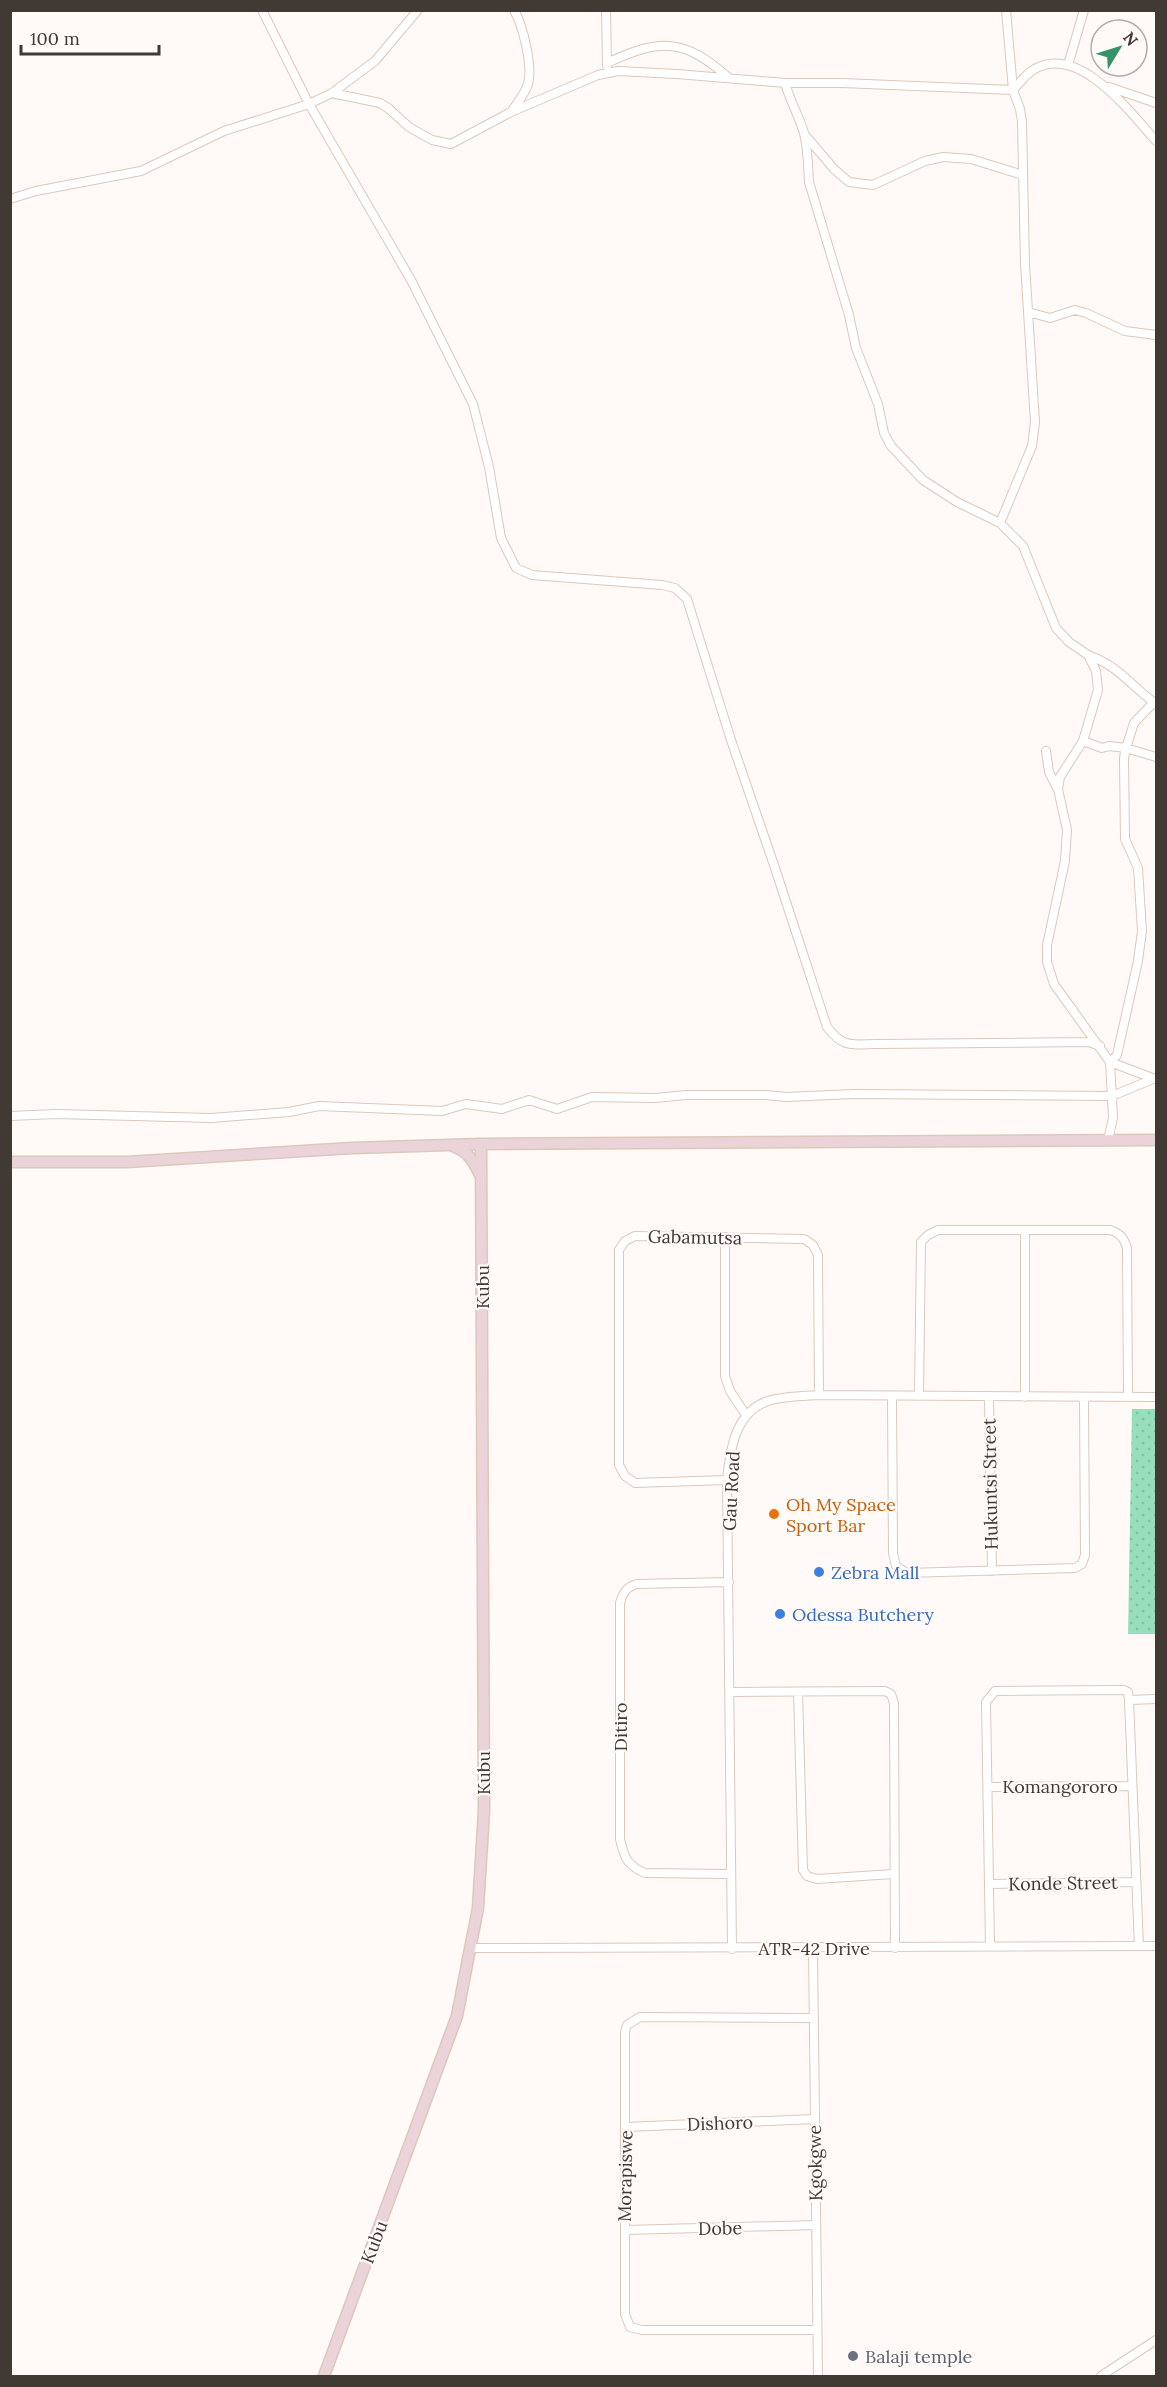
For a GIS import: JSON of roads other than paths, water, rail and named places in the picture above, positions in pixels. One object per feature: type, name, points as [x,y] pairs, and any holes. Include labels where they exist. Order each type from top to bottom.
[{"type":"main road","points":[[10,1162],[127,1162],[352,1148],[481,1144],[1156,1140]]},
{"type":"main road","name":"Kubu","points":[[324,2376],[457,2016],[472,1948],[480,1884],[484,1811],[481,1144]]},
{"type":"main road","points":[[448,1145],[464,1151],[474,1162],[481,1178]]},
{"type":"street","points":[[262,10],[309,104],[411,280],[473,404],[489,467],[501,538],[516,567],[532,575],[662,585],[675,588],[687,599],[731,740],[827,1027],[837,1040],[847,1044],[1089,1042],[1100,1046]]},
{"type":"street","points":[[511,112],[529,79],[529,64],[520,21],[514,10]]},
{"type":"street","points":[[606,10],[608,73]]},
{"type":"street","points":[[1000,523],[1032,446],[1035,422],[1023,211],[1021,115],[1013,90],[1006,10]]},
{"type":"street","points":[[1068,64],[1084,10]]},
{"type":"street","points":[[10,199],[36,191],[141,171],[224,131],[309,104],[332,93],[375,61],[414,12]]},
{"type":"street","points":[[607,63],[639,49],[672,46],[688,49],[712,63],[729,78]]},
{"type":"street","points":[[332,93],[380,103],[409,127],[432,140],[451,144],[511,112],[598,75],[618,71],[785,83],[1013,90],[1032,70],[1048,63],[1068,64],[1105,85],[1156,103]]},
{"type":"street","points":[[785,83],[804,134],[811,189],[849,315],[856,348],[878,404],[884,433],[891,446],[923,480],[957,502],[1000,523],[1023,546],[1056,628],[1069,642],[1088,655],[1119,670],[1155,703],[1134,723],[1124,758],[1125,839],[1138,868],[1142,931],[1138,961],[1117,1055],[1110,1062]]},
{"type":"street","points":[[1105,85],[1156,141]]},
{"type":"street","points":[[804,134],[834,169],[849,182],[873,185],[925,161],[943,157],[971,159],[1023,175]]},
{"type":"street","points":[[1028,312],[1050,318],[1075,310],[1125,331],[1156,335]]},
{"type":"street","points":[[1058,789],[1060,777],[1083,741],[1098,690],[1096,671],[1088,655]]},
{"type":"street","points":[[1083,741],[1102,748],[1109,746],[1126,748],[1156,757]]},
{"type":"street","points":[[1046,751],[1049,772],[1058,789],[1067,830],[1065,861],[1047,945],[1047,962],[1054,984],[1110,1062],[1113,1118],[1108,1140]]},
{"type":"street","points":[[1110,1062],[1155,1079]]},
{"type":"street","points":[[10,1116],[56,1114],[211,1118],[289,1112],[319,1106],[442,1111],[466,1104],[502,1109],[529,1100],[557,1108],[592,1097],[655,1098],[686,1095],[1113,1096],[1155,1079]]},
{"type":"street","points":[[919,1396],[921,1242],[938,1230],[1110,1230],[1117,1232],[1122,1237],[1126,1248],[1128,1396]]},
{"type":"street","points":[[1025,1231],[1025,1397]]},
{"type":"street","name":"Gabamutsa","points":[[727,1480],[635,1483],[625,1476],[619,1465],[619,1250],[625,1241],[635,1236],[725,1237],[804,1239],[813,1245],[818,1255],[819,1395]]},
{"type":"street","points":[[725,1237],[725,1376],[730,1391],[746,1415],[768,1401],[819,1395],[1156,1396]]},
{"type":"street","points":[[892,1396],[893,1553],[896,1566],[907,1573],[1074,1568],[1082,1564],[1085,1555],[1084,1397]]},
{"type":"street","name":"Hukuntsi Street","points":[[989,1397],[992,1571]]},
{"type":"street","name":"Gau Road","points":[[732,1949],[727,1480],[734,1439],[746,1415]]},
{"type":"street","name":"Ditiro","points":[[729,1582],[637,1584],[625,1590],[622,1596],[620,1603],[620,1839],[626,1862],[645,1874],[730,1874]]},
{"type":"street","points":[[990,1946],[986,1702],[994,1691],[1124,1690],[1128,1692],[1129,1700],[1139,1946]]},
{"type":"street","points":[[730,1692],[885,1691],[891,1694],[894,1703],[895,1948]]},
{"type":"street","points":[[798,1692],[803,1870],[807,1876],[817,1879],[893,1874]]},
{"type":"street","points":[[1129,1700],[1156,1699]]},
{"type":"street","name":"Komangororo","points":[[988,1786],[1132,1786]]},
{"type":"street","name":"Konde Street","points":[[990,1884],[1136,1882]]},
{"type":"street","name":"ATR-42 Drive","points":[[472,1948],[813,1949],[1156,1946]]},
{"type":"street","name":"Kgokgwe","points":[[813,1949],[813,2119],[818,2376]]},
{"type":"street","name":"Morapiswe","points":[[813,2018],[635,2018],[627,2025],[625,2031],[625,2314],[630,2327],[642,2330],[817,2330]]},
{"type":"street","name":"Dishoro","points":[[626,2127],[813,2119]]},
{"type":"street","name":"Dobe","points":[[625,2230],[816,2225]]},
{"type":"street","points":[[1101,2376],[1156,2340]]},
{"type":"place","name":"Oh My Space Sport Bar","points":[[774,1514]]},
{"type":"place","name":"Zebra Mall","points":[[819,1572]]},
{"type":"place","name":"Odessa Butchery","points":[[780,1614]]},
{"type":"place","name":"Balaji temple","points":[[853,2356]]}]
